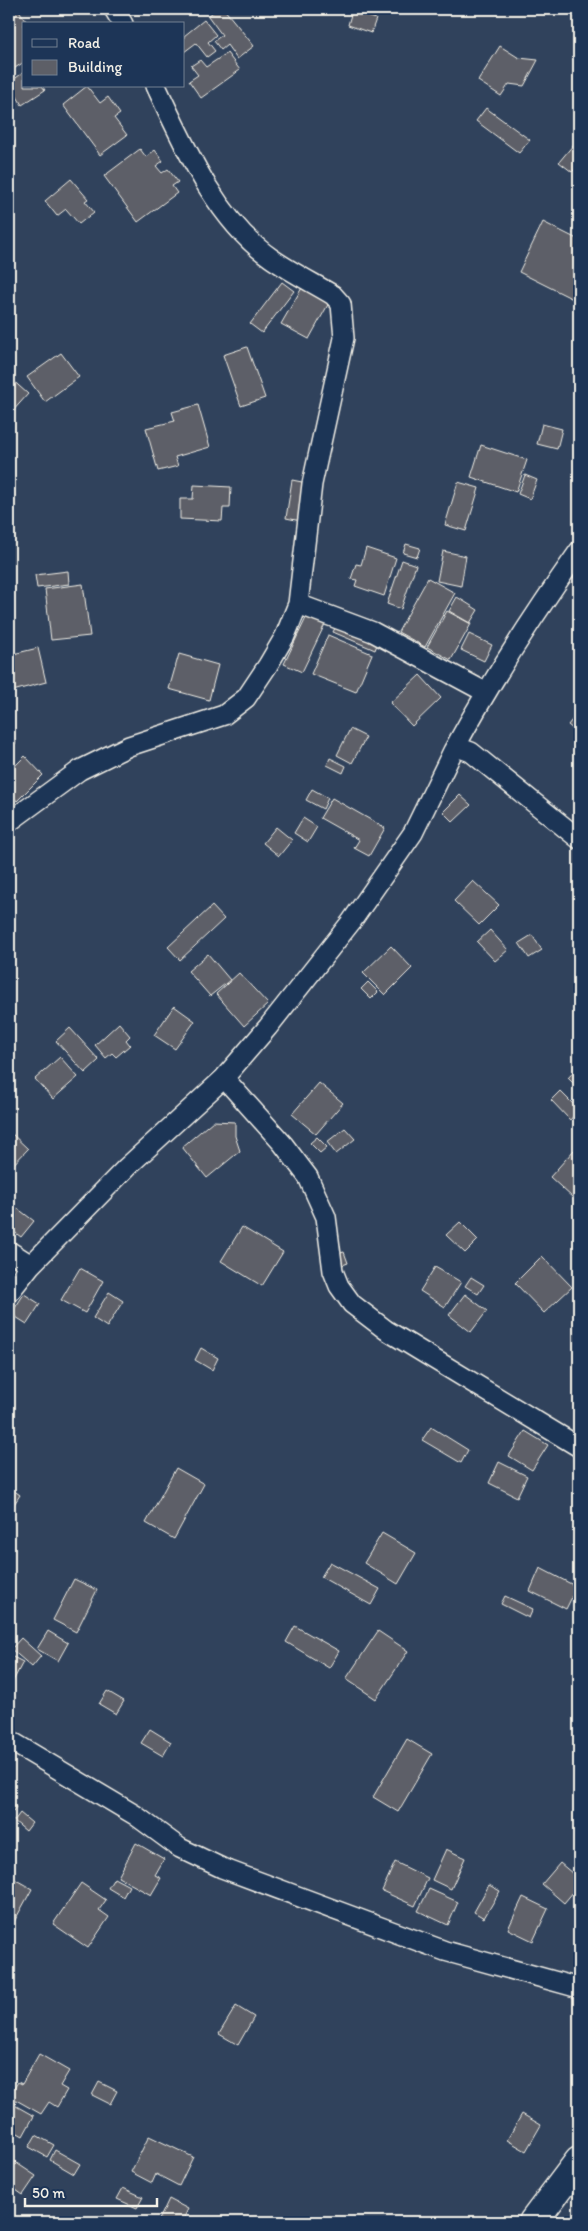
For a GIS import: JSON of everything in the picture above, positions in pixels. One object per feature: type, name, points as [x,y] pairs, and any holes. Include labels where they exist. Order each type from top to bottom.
[{"type":"main road","points":[[533,2222],[579,2162]]},
{"type":"street","points":[[114,9],[122,22]]},
{"type":"street","points":[[9,822],[80,770],[129,746],[224,715],[246,698],[268,665],[285,636],[298,604],[312,484],[344,338],[341,304],[334,295],[270,257],[234,224],[188,156],[157,88]]},
{"type":"street","points":[[9,1293],[31,1265],[127,1167],[224,1078],[268,1027],[351,922],[413,832],[485,692],[535,612],[579,552]]},
{"type":"street","points":[[298,604],[373,632],[485,692]]},
{"type":"street","points":[[453,751],[460,748],[471,752],[579,839]]},
{"type":"street","points":[[224,1078],[283,1144],[308,1177],[326,1217],[332,1271],[339,1286],[352,1304],[386,1330],[579,1446]]},
{"type":"street","points":[[9,1251],[31,1265]]},
{"type":"street","points":[[9,1740],[135,1815],[180,1848],[222,1868],[445,1951],[579,1988]]},
{"type":"building","points":[[18,9],[27,22],[22,22],[22,63],[9,72],[9,11]]},
{"type":"building","points":[[217,9],[224,9],[254,46],[237,59],[227,45],[221,50],[214,41],[222,35],[208,16]]},
{"type":"building","points":[[370,9],[394,9],[392,15]]},
{"type":"building","points":[[352,11],[376,19],[371,33],[348,25]]},
{"type":"building","points":[[204,20],[216,35],[208,42],[215,51],[207,57],[196,43],[185,51],[185,35]]},
{"type":"building","points":[[500,46],[519,58],[538,60],[524,86],[509,84],[501,96],[478,81]]},
{"type":"building","points":[[227,53],[240,70],[201,98],[189,81],[198,75],[191,66],[200,60],[206,67]]},
{"type":"building","points":[[22,73],[22,88],[44,88],[45,90],[22,105],[9,83]]},
{"type":"building","points":[[84,88],[89,88],[100,103],[108,97],[120,114],[114,118],[127,135],[100,155],[63,105]]},
{"type":"building","points":[[486,108],[530,140],[519,153],[476,121]]},
{"type":"building","points":[[579,138],[579,165],[572,172],[559,162]]},
{"type":"building","points":[[140,149],[146,157],[155,150],[163,161],[156,166],[162,173],[168,169],[178,182],[172,186],[177,193],[138,222],[104,176]]},
{"type":"building","points":[[71,179],[88,199],[85,201],[94,212],[79,224],[66,209],[57,216],[45,201]]},
{"type":"building","points":[[543,222],[579,240],[579,291],[575,300],[519,272]]},
{"type":"building","points":[[282,282],[294,291],[262,333],[250,324]]},
{"type":"building","points":[[303,286],[330,301],[309,339],[281,324]]},
{"type":"building","points":[[247,347],[265,398],[241,406],[223,355]]},
{"type":"building","points":[[61,353],[79,377],[45,402],[27,377]]},
{"type":"building","points":[[9,377],[28,394],[11,413],[9,411]]},
{"type":"building","points":[[198,405],[210,447],[175,457],[178,466],[158,471],[146,428],[175,421],[172,412]]},
{"type":"building","points":[[542,424],[562,429],[557,449],[537,444]]},
{"type":"building","points":[[481,445],[527,460],[516,492],[471,477]]},
{"type":"building","points":[[525,475],[537,480],[530,499],[518,494]]},
{"type":"building","points":[[292,480],[307,483],[301,521],[286,518]]},
{"type":"building","points":[[458,482],[479,488],[466,531],[445,525]]},
{"type":"building","points":[[194,485],[231,487],[230,508],[223,508],[222,521],[180,519],[180,499],[193,499]]},
{"type":"building","points":[[406,544],[420,548],[417,557],[403,553]]},
{"type":"building","points":[[366,548],[396,558],[384,596],[355,586],[357,580],[351,579],[356,564],[361,565]]},
{"type":"building","points":[[443,551],[466,556],[461,586],[437,581]]},
{"type":"building","points":[[402,560],[416,565],[401,609],[387,604]]},
{"type":"building","points":[[68,571],[69,584],[37,588],[35,575]]},
{"type":"building","points":[[428,578],[455,593],[425,647],[398,632]]},
{"type":"building","points":[[83,584],[90,636],[51,640],[45,589]]},
{"type":"building","points":[[457,597],[478,610],[470,623],[449,611]]},
{"type":"building","points":[[447,611],[471,624],[451,660],[427,647]]},
{"type":"building","points":[[307,616],[325,624],[302,672],[284,664]]},
{"type":"building","points":[[337,624],[378,642],[375,650],[333,632]]},
{"type":"building","points":[[469,634],[492,645],[484,661],[461,650]]},
{"type":"building","points":[[328,635],[372,654],[356,692],[311,674]]},
{"type":"building","points":[[38,648],[46,682],[9,692],[9,655]]},
{"type":"building","points":[[179,654],[218,665],[209,700],[169,689]]},
{"type":"building","points":[[420,675],[441,698],[412,726],[390,703]]},
{"type":"building","points":[[579,711],[579,734],[568,725]]},
{"type":"building","points":[[350,729],[366,737],[352,763],[337,755]]},
{"type":"building","points":[[9,731],[16,743],[9,748]]},
{"type":"building","points":[[25,756],[43,775],[17,801],[9,792],[9,772]]},
{"type":"building","points":[[330,758],[346,766],[343,773],[327,765]]},
{"type":"building","points":[[312,789],[328,798],[323,809],[306,800]]},
{"type":"building","points":[[460,795],[471,805],[453,822],[443,812]]},
{"type":"building","points":[[332,798],[385,828],[369,856],[354,848],[359,840],[320,818]]},
{"type":"building","points":[[303,818],[317,827],[308,842],[294,833]]},
{"type":"building","points":[[276,827],[292,840],[279,856],[263,843]]},
{"type":"building","points":[[473,881],[499,905],[479,925],[454,901]]},
{"type":"building","points":[[212,906],[224,919],[180,960],[168,947]]},
{"type":"building","points":[[490,930],[508,950],[495,961],[477,942]]},
{"type":"building","points":[[532,935],[542,950],[529,958],[519,943]]},
{"type":"building","points":[[391,946],[412,968],[385,995],[363,973]]},
{"type":"building","points":[[208,954],[230,980],[210,996],[188,971]]},
{"type":"building","points":[[239,973],[268,1004],[244,1026],[216,994]]},
{"type":"building","points":[[368,982],[378,992],[371,999],[361,989]]},
{"type":"building","points":[[174,1006],[195,1021],[175,1049],[154,1035]]},
{"type":"building","points":[[119,1023],[130,1036],[126,1040],[130,1045],[116,1057],[112,1053],[106,1058],[95,1045]]},
{"type":"building","points":[[70,1028],[99,1060],[85,1073],[56,1041]]},
{"type":"building","points":[[60,1057],[78,1077],[53,1099],[35,1079]]},
{"type":"building","points":[[579,1066],[579,1089],[568,1078]]},
{"type":"building","points":[[319,1083],[343,1103],[316,1134],[292,1114]]},
{"type":"building","points":[[560,1091],[579,1110],[570,1120],[551,1100]]},
{"type":"building","points":[[213,1121],[235,1122],[235,1136],[240,1151],[207,1178],[182,1147]]},
{"type":"building","points":[[345,1128],[355,1139],[336,1154],[327,1142]]},
{"type":"building","points":[[11,1133],[28,1149],[9,1169],[9,1136]]},
{"type":"building","points":[[317,1137],[327,1147],[320,1153],[310,1143]]},
{"type":"building","points":[[574,1150],[579,1154],[579,1192],[573,1198],[550,1177]]},
{"type":"building","points":[[9,1202],[34,1221],[21,1237],[9,1228]]},
{"type":"building","points":[[460,1222],[478,1240],[465,1253],[446,1235]]},
{"type":"building","points":[[242,1227],[283,1252],[262,1286],[221,1261]]},
{"type":"building","points":[[344,1252],[348,1263],[340,1266],[336,1254]]},
{"type":"building","points":[[542,1256],[572,1287],[544,1313],[515,1283]]},
{"type":"building","points":[[435,1267],[461,1282],[445,1307],[420,1291]]},
{"type":"building","points":[[80,1268],[103,1281],[85,1313],[61,1300]]},
{"type":"building","points":[[471,1277],[484,1285],[478,1294],[465,1286]]},
{"type":"building","points":[[109,1292],[123,1301],[107,1327],[93,1318]]},
{"type":"building","points":[[24,1294],[40,1304],[27,1324],[11,1314]]},
{"type":"building","points":[[465,1294],[487,1311],[471,1332],[449,1315]]},
{"type":"building","points":[[201,1348],[218,1358],[212,1370],[195,1360]]},
{"type":"building","points":[[431,1427],[468,1450],[461,1463],[422,1440]]},
{"type":"building","points":[[525,1431],[548,1445],[532,1470],[509,1456]]},
{"type":"building","points":[[499,1462],[527,1476],[517,1497],[489,1483]]},
{"type":"building","points":[[176,1468],[204,1484],[174,1539],[146,1523]]},
{"type":"building","points":[[9,1487],[20,1495],[9,1512]]},
{"type":"building","points":[[382,1533],[416,1553],[398,1584],[364,1563]]},
{"type":"building","points":[[330,1562],[380,1589],[371,1605],[321,1577]]},
{"type":"building","points":[[540,1568],[577,1587],[566,1609],[530,1591]]},
{"type":"building","points":[[74,1579],[97,1590],[76,1632],[53,1620]]},
{"type":"building","points":[[505,1596],[533,1609],[529,1618],[501,1604]]},
{"type":"building","points":[[295,1626],[339,1651],[329,1668],[286,1642]]},
{"type":"building","points":[[48,1631],[68,1643],[58,1661],[37,1649]]},
{"type":"building","points":[[378,1631],[408,1651],[376,1699],[346,1679]]},
{"type":"building","points":[[21,1638],[41,1656],[32,1667],[11,1649]]},
{"type":"building","points":[[9,1655],[23,1662],[12,1683],[9,1681]]},
{"type":"building","points":[[107,1691],[124,1701],[116,1714],[99,1704]]},
{"type":"building","points":[[150,1729],[171,1742],[163,1756],[141,1743]]},
{"type":"building","points":[[407,1739],[432,1754],[398,1812],[373,1797]]},
{"type":"building","points":[[9,1802],[16,1807],[9,1817]]},
{"type":"building","points":[[20,1813],[32,1823],[26,1831],[14,1821]]},
{"type":"building","points":[[136,1843],[164,1859],[155,1875],[161,1878],[151,1895],[118,1877]]},
{"type":"building","points":[[446,1849],[465,1858],[451,1889],[432,1880]]},
{"type":"building","points":[[395,1862],[428,1878],[415,1906],[382,1891]]},
{"type":"building","points":[[560,1863],[579,1879],[579,1885],[564,1903],[542,1884]]},
{"type":"building","points":[[9,1876],[32,1889],[10,1929],[9,1928]]},
{"type":"building","points":[[114,1878],[129,1886],[123,1897],[108,1888]]},
{"type":"building","points":[[81,1883],[106,1900],[99,1910],[109,1917],[88,1948],[53,1924]]},
{"type":"building","points":[[489,1885],[500,1891],[484,1918],[474,1912]]},
{"type":"building","points":[[429,1889],[458,1902],[448,1925],[418,1911]]},
{"type":"building","points":[[523,1897],[548,1909],[533,1941],[508,1929]]},
{"type":"building","points":[[236,2006],[254,2017],[238,2045],[219,2034]]},
{"type":"building","points":[[39,2054],[69,2071],[60,2086],[67,2090],[57,2107],[49,2102],[41,2114],[9,2096],[18,2082],[22,2084]]},
{"type":"building","points":[[99,2082],[117,2091],[110,2104],[92,2095]]},
{"type":"building","points":[[9,2102],[34,2116],[23,2136],[9,2128]]},
{"type":"building","points":[[522,2114],[541,2125],[526,2151],[507,2140]]},
{"type":"building","points":[[36,2135],[54,2145],[47,2157],[29,2147]]},
{"type":"building","points":[[149,2136],[193,2157],[179,2186],[156,2174],[152,2183],[131,2172]]},
{"type":"building","points":[[55,2150],[80,2164],[74,2174],[50,2160]]},
{"type":"building","points":[[9,2158],[36,2176],[23,2195],[9,2185]]},
{"type":"building","points":[[123,2188],[143,2197],[137,2208],[117,2199]]},
{"type":"building","points":[[169,2199],[188,2209],[182,2222],[158,2222]]}]
